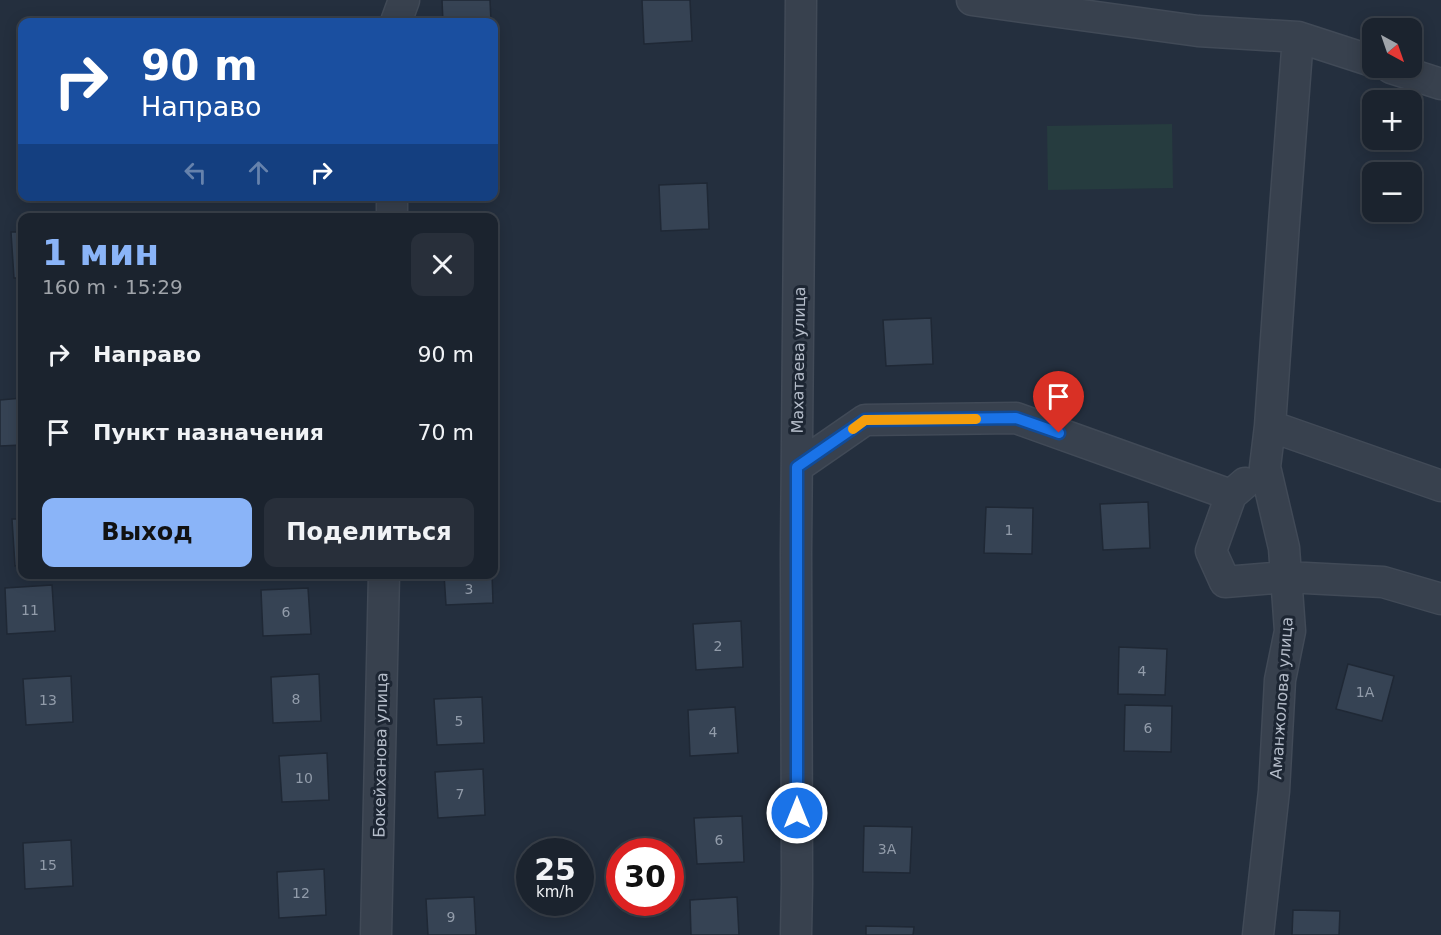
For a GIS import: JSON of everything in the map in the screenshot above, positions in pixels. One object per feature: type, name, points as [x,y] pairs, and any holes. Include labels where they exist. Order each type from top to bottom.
[{"type":"street","points":[[397,18],[404,0]]},
{"type":"street","name":"Махатаева улица","points":[[795,935],[801,0]]},
{"type":"street","points":[[972,0],[1198,31],[1298,37],[1362,58]]},
{"type":"street","name":"Аманжолова улица","points":[[1258,935],[1274,791],[1280,680],[1290,631],[1284,548],[1265,467],[1270,426],[1298,37]]},
{"type":"street","points":[[1422,78],[1441,84]]},
{"type":"street","points":[[797,467],[865,420],[1016,418],[1231,495]]},
{"type":"street","points":[[1270,426],[1441,486]]},
{"type":"street","points":[[1265,467],[1231,495],[1211,551],[1225,582],[1286,577],[1383,582],[1441,599]]},
{"type":"street","name":"Бокейханова улица","points":[[376,935],[384,579]]},
{"type":"green space","points":[[1172,124],[1173,188],[1048,190],[1047,126]]},
{"type":"building","points":[[442,0],[490,0],[491,18],[443,18]]},
{"type":"building","points":[[642,0],[690,0],[692,41],[644,44]]},
{"type":"building","points":[[707,183],[709,229],[661,231],[659,185]]},
{"type":"building","points":[[11,232],[18,232],[18,278],[14,278]]},
{"type":"building","points":[[931,318],[933,364],[886,366],[883,320]]},
{"type":"building","points":[[18,398],[18,445],[0,446],[0,400]]},
{"type":"building","points":[[1148,502],[1150,548],[1103,550],[1100,504]]},
{"type":"building","points":[[986,507],[1033,508],[1032,554],[984,553]]},
{"type":"building","points":[[12,519],[18,519],[18,566],[15,566]]},
{"type":"building","points":[[444,579],[492,579],[493,603],[446,605]]},
{"type":"building","points":[[52,585],[55,631],[7,634],[5,588]]},
{"type":"building","points":[[308,588],[311,634],[263,636],[261,590]]},
{"type":"building","points":[[741,621],[743,667],[696,670],[693,624]]},
{"type":"building","points":[[1119,647],[1167,649],[1165,695],[1118,694]]},
{"type":"building","points":[[1348,664],[1394,676],[1382,721],[1336,709]]},
{"type":"building","points":[[319,674],[321,721],[273,723],[271,677]]},
{"type":"building","points":[[71,676],[73,722],[26,725],[23,679]]},
{"type":"building","points":[[482,697],[484,743],[437,745],[434,699]]},
{"type":"building","points":[[1125,705],[1172,706],[1171,752],[1124,751]]},
{"type":"building","points":[[735,707],[738,753],[690,756],[688,710]]},
{"type":"building","points":[[327,753],[329,800],[282,802],[279,756]]},
{"type":"building","points":[[483,769],[485,815],[438,818],[435,772]]},
{"type":"building","points":[[742,816],[744,862],[697,864],[694,818]]},
{"type":"building","points":[[864,826],[912,827],[910,873],[863,872]]},
{"type":"building","points":[[71,840],[73,886],[25,889],[23,843]]},
{"type":"building","points":[[324,869],[326,915],[279,918],[277,872]]},
{"type":"building","points":[[474,897],[476,935],[428,935],[426,899]]},
{"type":"building","points":[[737,897],[739,935],[691,935],[690,900]]},
{"type":"building","points":[[1293,910],[1340,911],[1339,935],[1292,935]]},
{"type":"building","points":[[866,926],[914,927],[913,935],[866,935]]},
{"type":"slow traffic","points":[[853,429],[865,420],[976,419]]},
{"type":"route","points":[[797,813],[797,467],[865,420],[1016,418],[1059,433]]}]
